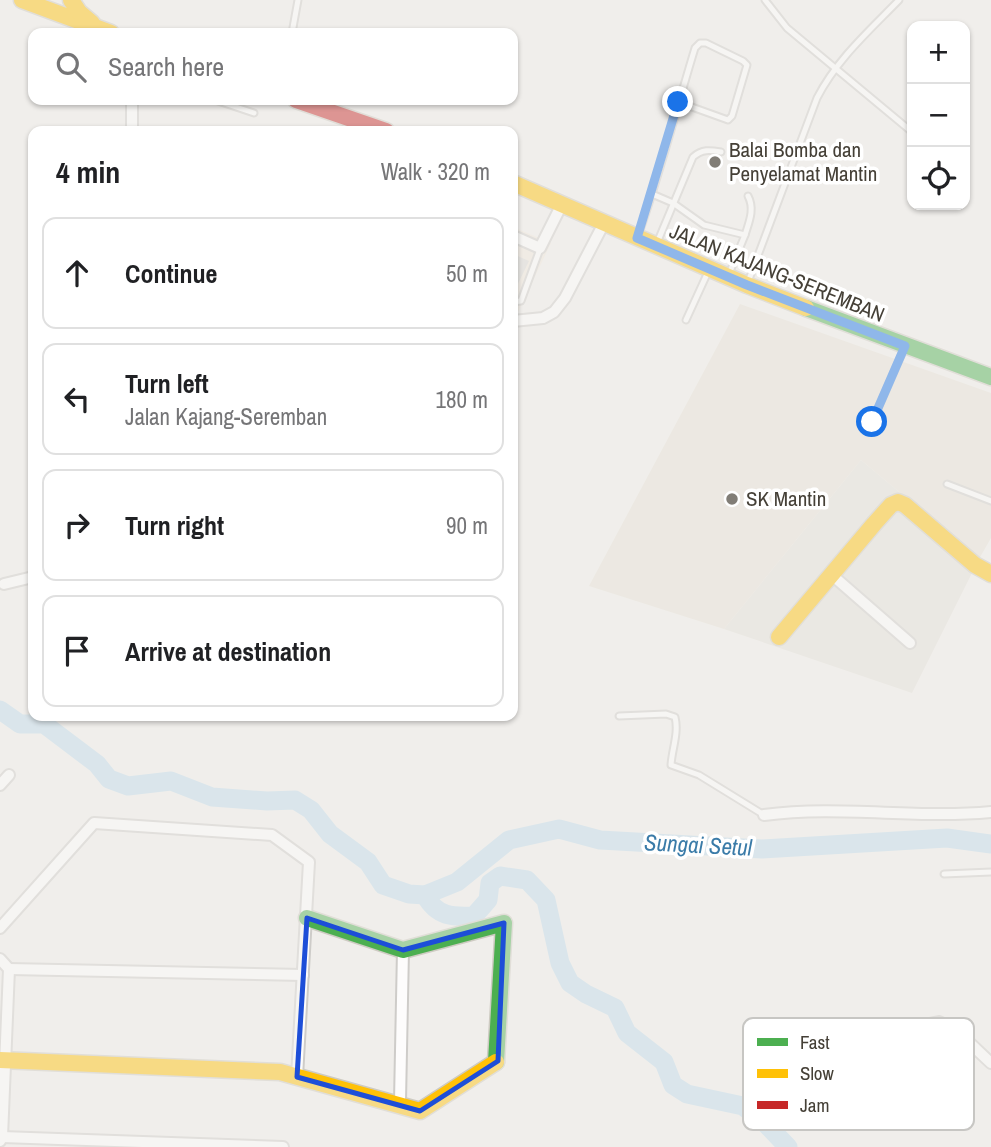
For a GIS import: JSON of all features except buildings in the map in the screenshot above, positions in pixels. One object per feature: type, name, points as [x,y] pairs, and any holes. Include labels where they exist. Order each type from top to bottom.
[{"type":"street","points":[[22,0],[50,5],[99,28]]},
{"type":"street","points":[[71,0],[94,26]]},
{"type":"street","points":[[132,105],[132,126]]},
{"type":"street","points":[[310,105],[369,126]]},
{"type":"street","name":"JALAN KAJANG-SEREMBAN","points":[[518,185],[747,285],[991,377]]},
{"type":"street","points":[[518,238],[540,248],[562,204]]},
{"type":"street","points":[[518,320],[543,318],[554,312],[565,298],[604,223]]},
{"type":"street","points":[[779,637],[874,524],[891,505],[898,502],[905,505],[975,565],[991,574]]},
{"type":"street","points":[[832,575],[909,643]]},
{"type":"street","points":[[4,584],[28,578]]},
{"type":"street","points":[[0,785],[9,775]]},
{"type":"street","points":[[764,815],[850,811],[901,815],[991,812]]},
{"type":"street","points":[[0,928],[94,823],[272,835],[309,862],[297,1077]]},
{"type":"street","points":[[3,1060],[280,1072],[419,1111],[498,1061],[504,923],[403,950],[307,918]]},
{"type":"street","points":[[400,1101],[403,950]]},
{"type":"street","points":[[0,959],[9,969],[1,1139],[283,1147]]},
{"type":"street","points":[[9,969],[303,975]]},
{"type":"street","points":[[974,1047],[991,1063]]},
{"type":"lane","points":[[293,28],[298,0]]},
{"type":"lane","points":[[765,0],[787,28],[907,128]]},
{"type":"lane","points":[[747,285],[817,98],[834,69],[899,0]]},
{"type":"lane","points":[[637,238],[652,194],[678,102],[695,48],[700,43],[706,43],[747,65],[732,116],[727,120],[678,102]]},
{"type":"lane","points":[[231,105],[254,113]]},
{"type":"lane","points":[[655,246],[693,158],[699,152],[721,152]]},
{"type":"lane","points":[[652,194],[673,203],[705,225],[745,234]]},
{"type":"lane","points":[[728,276],[751,213],[748,196]]},
{"type":"lane","points":[[518,301],[521,301],[540,248]]},
{"type":"lane","points":[[686,320],[710,269]]},
{"type":"lane","points":[[872,422],[905,346]]},
{"type":"lane","points":[[947,484],[991,501]]},
{"type":"lane","points":[[619,716],[666,714],[675,717],[677,728],[671,765],[699,775],[764,815]]},
{"type":"lane","points":[[944,874],[991,872]]},
{"type":"highlighted area","points":[[307,918],[403,950],[504,923],[498,1061],[420,1111],[297,1077]]},
{"type":"shaded area","points":[[518,229],[551,243],[518,312]]},
{"type":"shaded area","name":"SK Mantin","points":[[740,304],[991,393],[991,538],[979,559],[861,460],[724,629],[589,586]]},
{"type":"shaded area","points":[[861,460],[979,559],[912,693],[724,629]]},
{"type":"waterway","name":"Sungai Setul","points":[[0,710],[20,724],[44,724],[97,764],[109,779],[128,786],[171,781],[212,797],[295,800],[311,810],[330,834],[368,862],[383,885],[409,894],[425,895],[457,882],[509,840],[559,829],[600,840],[762,849],[947,838],[991,844]]},
{"type":"waterway","points":[[425,895],[440,912],[474,916],[488,900],[490,883],[500,876],[527,880],[546,900],[560,963],[570,983],[615,1008],[627,1033],[664,1062],[673,1085],[687,1094],[743,1106]]},
{"type":"waterway","points":[[772,1130],[788,1147]]},
{"type":"traffic: fast","points":[[806,308],[991,377]]},
{"type":"traffic: fast","points":[[307,918],[403,950],[504,923],[496,1062]]},
{"type":"traffic: slow","points":[[22,0],[98,28]]},
{"type":"traffic: slow","points":[[71,0],[79,12],[92,23]]},
{"type":"traffic: slow","points":[[518,185],[806,308]]},
{"type":"traffic: slow","points":[[779,637],[874,524],[891,505],[898,502],[905,505],[975,565],[991,574]]},
{"type":"traffic: slow","points":[[0,1060],[280,1072],[420,1111],[496,1062]]},
{"type":"traffic: jam","points":[[311,105],[371,126]]},
{"type":"place","name":"Balai Bomba dan Penyelamat Mantin","points":[[715,162]]},
{"type":"place","name":"SK Mantin","points":[[732,499]]},
{"type":"route","points":[[678,102],[637,238],[747,285],[905,346],[872,422]]}]
